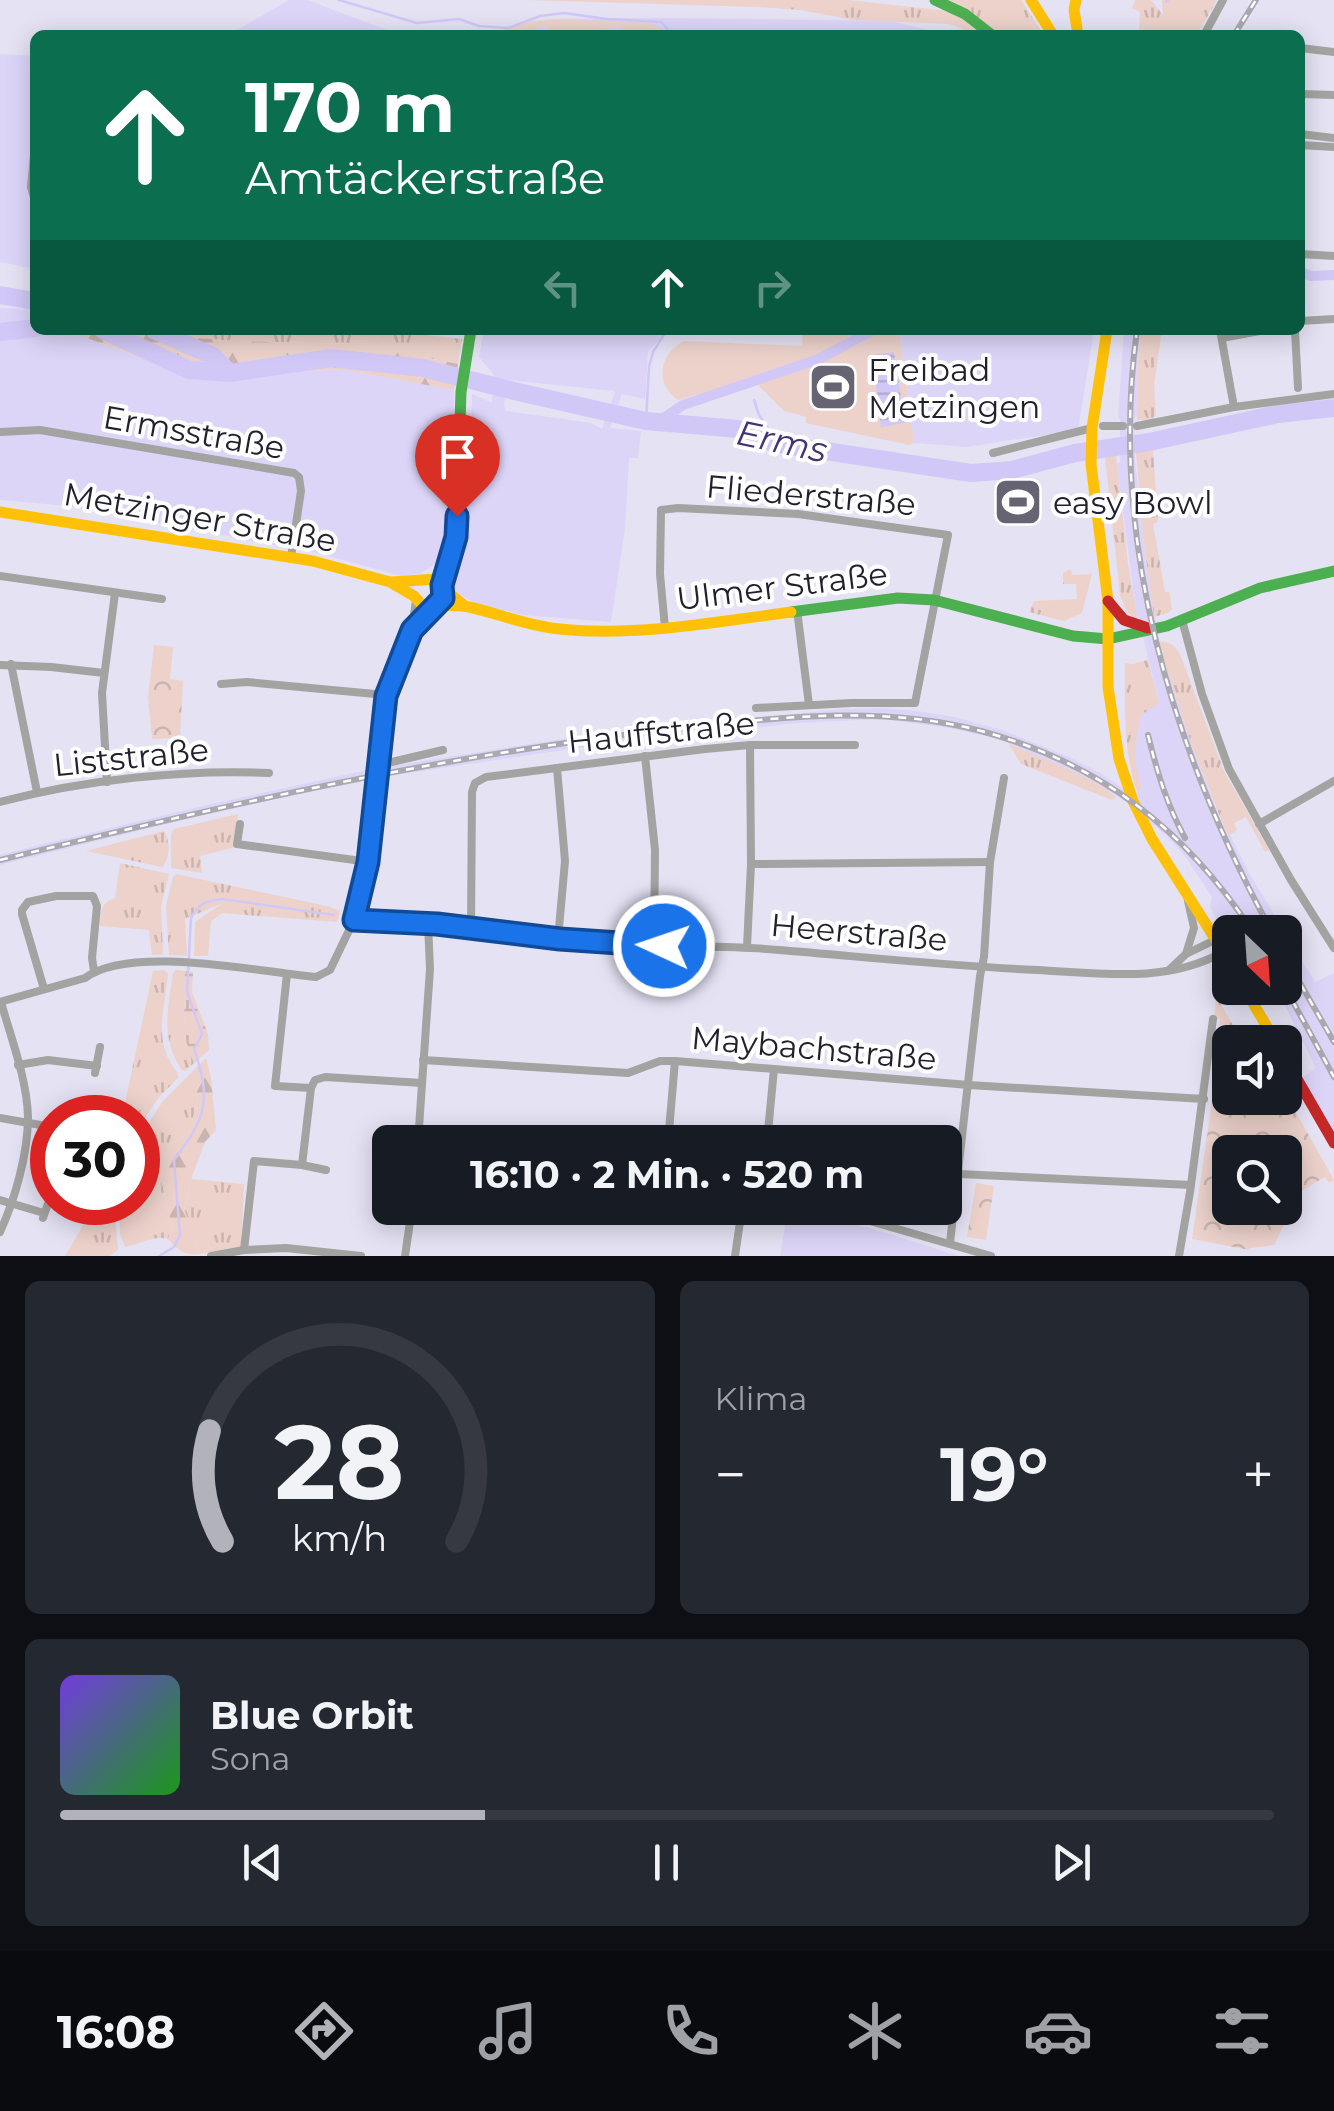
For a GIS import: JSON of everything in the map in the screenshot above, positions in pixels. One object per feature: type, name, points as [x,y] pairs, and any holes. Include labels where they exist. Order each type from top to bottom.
[{"type":"main road","points":[[934,0],[968,15],[986,30]]},
{"type":"main road","points":[[1031,0],[1050,30]]},
{"type":"main road","points":[[1076,0],[1077,30]]},
{"type":"main road","points":[[435,606],[443,598],[456,537],[461,392],[470,335]]},
{"type":"main road","points":[[1106,335],[1091,464],[1108,601],[1108,688],[1119,759],[1152,839],[1212,933]]},
{"type":"main road","name":"Metzinger Straße","points":[[0,512],[313,561],[390,582],[415,598]]},
{"type":"main road","points":[[415,598],[414,588],[451,555]]},
{"type":"main road","name":"Ulmer Straße","points":[[415,598],[423,606],[465,606],[560,630],[614,632],[891,598],[934,600],[1073,636],[1108,639],[1157,629],[1260,588],[1334,571]]},
{"type":"main road","name":"Metzinger Straße","points":[[390,582],[423,579]]},
{"type":"main road","name":"Ulmer Straße","points":[[423,579],[436,579],[465,606]]},
{"type":"main road","points":[[1108,601],[1126,623],[1157,629]]},
{"type":"main road","points":[[1302,1087],[1334,1143]]},
{"type":"street","points":[[1207,30],[1223,0]]},
{"type":"street","points":[[1305,49],[1334,52]]},
{"type":"street","points":[[1305,94],[1334,95]]},
{"type":"street","points":[[1305,135],[1334,138]]},
{"type":"street","points":[[1305,145],[1334,147]]},
{"type":"street","points":[[1305,254],[1334,256]]},
{"type":"street","points":[[1305,322],[1334,319]]},
{"type":"street","points":[[1221,335],[1234,407]]},
{"type":"street","points":[[1294,335],[1298,388]]},
{"type":"street","points":[[1137,426],[1234,407],[1334,394]]},
{"type":"street","points":[[993,454],[1123,426]]},
{"type":"street","name":"Ermsstraße","points":[[0,432],[40,430],[294,473],[302,491],[291,557]]},
{"type":"street","name":"Fliederstraße","points":[[665,628],[660,519],[661,510],[678,508],[798,514],[948,534],[934,600]]},
{"type":"street","points":[[0,576],[162,599]]},
{"type":"street","points":[[107,782],[102,693],[115,593]]},
{"type":"street","points":[[0,1232],[13,1204],[28,1122],[26,1096],[0,1002],[124,964],[168,961],[316,977],[330,970],[354,920],[368,862],[386,696],[412,630],[415,598]]},
{"type":"street","points":[[756,708],[915,704],[934,600]]},
{"type":"street","points":[[412,630],[435,606]]},
{"type":"street","points":[[797,610],[809,704]]},
{"type":"street","points":[[1182,620],[1220,750],[1258,824],[1334,948]]},
{"type":"street","points":[[0,664],[104,674]]},
{"type":"street","points":[[10,664],[37,792]]},
{"type":"street","points":[[221,684],[247,682],[386,696]]},
{"type":"street","name":"Hauffstraße","points":[[470,929],[472,792],[475,783],[486,777],[750,745],[854,744]]},
{"type":"street","points":[[747,947],[750,745]]},
{"type":"street","points":[[379,765],[443,750]]},
{"type":"street","points":[[645,756],[655,850],[654,946]]},
{"type":"street","points":[[557,768],[565,861],[558,939]]},
{"type":"street","name":"Liststraße","points":[[0,802],[37,792],[107,782],[211,773],[269,773]]},
{"type":"street","points":[[962,1147],[990,862],[1004,778]]},
{"type":"street","points":[[1258,824],[1334,781]]},
{"type":"street","points":[[240,824],[237,844],[368,862]]},
{"type":"street","points":[[751,864],[990,862]]},
{"type":"street","points":[[1186,954],[1194,928],[1187,894]]},
{"type":"street","points":[[44,990],[22,914],[28,902],[56,896],[92,896],[98,906],[94,971]]},
{"type":"street","name":"Heerstraße","points":[[354,920],[558,939],[747,947],[982,968],[1115,974],[1166,972],[1212,961]]},
{"type":"street","points":[[419,1125],[430,969],[428,924]]},
{"type":"street","points":[[1166,972],[1186,954],[1212,941]]},
{"type":"street","points":[[287,974],[275,1086],[311,1088]]},
{"type":"street","points":[[1179,1256],[1214,1019]]},
{"type":"street","points":[[18,1065],[48,1060],[96,1070],[100,1047]]},
{"type":"street","name":"Maybachstraße","points":[[423,1060],[628,1073],[660,1061],[675,1061],[1204,1099]]},
{"type":"street","points":[[669,1125],[675,1061]]},
{"type":"street","points":[[769,1125],[774,1069]]},
{"type":"street","points":[[302,1165],[315,1080],[325,1077],[422,1083]]},
{"type":"street","points":[[0,1118],[28,1122]]},
{"type":"street","points":[[244,1250],[254,1161],[326,1170]]},
{"type":"street","points":[[962,1174],[1191,1185]]},
{"type":"street","points":[[0,1200],[30,1211]]},
{"type":"street","points":[[405,1256],[410,1225]]},
{"type":"street","points":[[735,1256],[740,1225]]},
{"type":"street","points":[[885,1225],[991,1256]]},
{"type":"street","points":[[950,1243],[952,1225]]},
{"type":"street","points":[[212,1256],[286,1248],[361,1256]]},
{"type":"shaded area","points":[[289,0],[307,0],[387,30],[237,30]]},
{"type":"shaded area","points":[[554,19],[891,21],[929,30],[511,30]]},
{"type":"shaded area","points":[[0,54],[30,56],[30,268],[0,262]]},
{"type":"shaded area","points":[[0,308],[30,309],[30,335],[79,335],[199,379],[339,369],[454,390],[451,516],[437,563],[421,573],[401,576],[322,554],[68,506],[0,500]]},
{"type":"shaded area","points":[[483,335],[663,335],[648,352],[645,399],[622,394],[610,428],[641,431],[638,458],[629,458],[625,528],[611,622],[523,615],[475,603],[453,586],[467,536],[472,394],[492,403],[494,375],[479,357]],"holes":[[[507,380],[615,392],[602,429],[591,423],[506,411],[504,406]]]},
{"type":"shaded area","points":[[900,335],[1093,335],[1078,430],[966,447],[914,443]]},
{"type":"shaded area","points":[[1124,335],[1141,335],[1135,462],[1158,641],[1225,832],[1275,915],[1214,915],[1210,907],[1212,897],[1185,856],[1122,799],[1095,783],[1000,739],[882,719],[795,723],[591,746],[381,777],[210,813],[0,865],[0,855],[377,768],[588,735],[843,709],[917,711],[1005,731],[1071,758],[1139,799],[1137,791],[1141,789],[1134,766],[1141,715],[1159,702],[1135,604],[1117,464]]},
{"type":"shaded area","points":[[894,352],[905,423],[881,427],[872,355]]},
{"type":"shaded area","points":[[1302,961],[1315,982],[1334,973],[1334,1132],[1303,1077],[1316,1068],[1302,1040],[1302,1025],[1294,1025],[1284,1005],[1302,1005]]},
{"type":"shaded area","points":[[785,1225],[857,1225],[959,1256],[780,1256]]},
{"type":"green space","points":[[525,0],[848,0],[948,11],[976,30],[949,24],[854,20],[757,7]]},
{"type":"green space","points":[[950,0],[1021,0],[1041,30],[994,30]]},
{"type":"green space","points":[[1135,0],[1151,0],[1163,15],[1162,0],[1217,0],[1200,30],[1139,30],[1140,12],[1132,8]]},
{"type":"green space","points":[[532,21],[650,23],[662,30],[548,30],[547,26],[501,30]]},
{"type":"green space","points":[[79,335],[385,342],[395,351],[458,364],[454,390],[339,369],[199,379]]},
{"type":"green space","points":[[194,335],[427,335],[462,339],[458,364],[395,351],[384,342]]},
{"type":"green space","name":"Freibad Metzingen","points":[[803,335],[900,335],[914,443],[806,423],[806,417],[784,411],[752,379],[678,400],[665,386],[665,361],[684,341],[802,346]]},
{"type":"green space","points":[[1141,335],[1161,335],[1154,385],[1156,415],[1151,420],[1137,420]]},
{"type":"green space","points":[[1153,450],[1158,522],[1153,524],[1165,592],[1169,592],[1172,609],[1154,617],[1136,452]]},
{"type":"green space","points":[[1116,456],[1138,621],[1126,611],[1120,595],[1105,457]]},
{"type":"green space","points":[[1068,570],[1072,575],[1092,574],[1082,613],[1064,621],[1029,612],[1034,601],[1077,599],[1076,584],[1063,584],[1063,573]]},
{"type":"green space","points":[[1158,642],[1171,644],[1180,654],[1224,771],[1269,850],[1265,852],[1246,817],[1234,823],[1237,830],[1230,835],[1226,832]]},
{"type":"green space","points":[[154,645],[173,647],[170,679],[183,681],[180,738],[152,739],[148,697]]},
{"type":"green space","points":[[1148,660],[1159,703],[1141,715],[1136,752],[1142,789],[1137,791],[1127,744],[1125,663]]},
{"type":"green space","points":[[1008,743],[1082,776],[1116,798],[1112,800],[1021,764]]},
{"type":"green space","points":[[238,814],[236,847],[200,856],[202,873],[171,868],[174,829]]},
{"type":"green space","points":[[164,831],[169,849],[162,867],[86,851]]},
{"type":"green space","points":[[120,863],[169,874],[161,906],[161,955],[152,955],[149,930],[100,926],[104,905],[115,898]]},
{"type":"green space","points":[[176,874],[340,911],[337,922],[222,913],[211,921],[208,956],[194,956],[195,922],[223,903],[185,919],[187,956],[169,955],[166,906]]},
{"type":"green space","points":[[164,970],[168,974],[162,1036],[167,1056],[179,1077],[160,1096],[127,1095],[153,971]]},
{"type":"green space","points":[[176,970],[185,971],[184,1036],[194,1063],[185,1071],[175,1058],[168,1035],[169,999]]},
{"type":"green space","points":[[185,971],[193,972],[192,992],[208,1034],[209,1050],[194,1063],[184,1036]]},
{"type":"green space","points":[[1215,1005],[1221,1005],[1233,1025],[1219,1025],[1220,1019],[1214,1018]]},
{"type":"green space","points":[[206,1058],[216,1130],[205,1142],[191,1179],[185,1211],[200,1254],[190,1254],[168,1239],[172,1229],[161,1178],[168,1147],[190,1131],[198,1097],[191,1073]]},
{"type":"green space","points":[[191,1073],[198,1097],[190,1131],[168,1147],[161,1178],[172,1229],[168,1239],[125,1247],[120,1225],[160,1225],[160,1106]]},
{"type":"green space","points":[[1212,1102],[1212,1115],[1297,1115],[1334,1180],[1329,1183],[1325,1177],[1302,1191],[1302,1135],[1212,1135],[1212,1225],[1284,1225],[1274,1245],[1249,1250],[1192,1239]]},
{"type":"green space","points":[[191,1179],[244,1184],[241,1247],[200,1254],[185,1212]]},
{"type":"green space","points":[[976,1183],[994,1186],[986,1240],[967,1237]]},
{"type":"green space","points":[[160,1198],[164,1226],[126,1229],[126,1225],[160,1225]]},
{"type":"green space","points":[[83,1225],[116,1225],[118,1250],[110,1256],[65,1256]]},
{"type":"waterway","points":[[339,0],[417,23],[459,19],[479,26],[508,28],[540,16],[564,13],[661,22],[667,30]]},
{"type":"waterway","points":[[1305,274],[1334,275]]},
{"type":"waterway","name":"Erms","points":[[0,295],[30,300]]},
{"type":"waterway","name":"Erms","points":[[0,332],[30,329]]},
{"type":"waterway","name":"Erms","points":[[114,335],[189,370],[230,373],[331,358],[423,368],[646,421],[738,429],[779,444],[971,473],[1012,470],[1075,453],[1149,442],[1278,414],[1334,408]]},
{"type":"waterway","name":"Erms","points":[[165,335],[213,356],[230,373]]},
{"type":"waterway","points":[[646,421],[649,367],[664,335]]},
{"type":"waterway","points":[[658,422],[683,405],[819,359],[864,335]]},
{"type":"waterway","points":[[754,400],[759,415],[779,444]]},
{"type":"waterway","points":[[159,1256],[174,1247],[180,1235],[174,1160],[203,1108],[203,1082],[194,1049],[202,1034],[187,992],[191,918],[203,904],[222,899],[334,915]]},
{"type":"railway","points":[[1237,30],[1256,0]]},
{"type":"railway","points":[[1137,335],[1130,409],[1132,487],[1141,565],[1156,642],[1205,791],[1263,915]]},
{"type":"railway","points":[[0,860],[251,801],[418,767],[673,729],[866,716],[905,718],[981,731],[1064,761],[1136,805],[1168,832],[1199,862],[1241,915]]},
{"type":"railway","points":[[1148,735],[1163,788],[1185,838]]},
{"type":"railway","points":[[1302,986],[1334,1042]]},
{"type":"railway","points":[[1295,1005],[1334,1077]]},
{"type":"traffic: fast","points":[[935,0],[965,14],[986,30]]},
{"type":"traffic: fast","points":[[442,585],[456,537],[461,392],[470,335]]},
{"type":"traffic: fast","points":[[791,612],[898,598],[934,600],[1073,636],[1108,639],[1167,626],[1260,588],[1334,571]]},
{"type":"traffic: slow","points":[[1031,0],[1050,30]]},
{"type":"traffic: slow","points":[[1076,0],[1077,30]]},
{"type":"traffic: slow","points":[[1106,335],[1092,428],[1091,464],[1108,601],[1108,687],[1119,759],[1133,801],[1152,839],[1212,934]]},
{"type":"traffic: slow","points":[[0,512],[313,561],[390,582],[423,606],[464,606],[560,629],[647,630],[791,612]]},
{"type":"traffic: slow","points":[[392,582],[436,579],[465,606]]},
{"type":"traffic: slow","points":[[1254,1005],[1266,1025]]},
{"type":"traffic: jam","points":[[1108,601],[1124,620],[1148,628]]},
{"type":"traffic: jam","points":[[1302,1087],[1334,1143]]},
{"type":"place","name":"Freibad Metzingen","points":[[833,387]]},
{"type":"place","name":"easy Bowl","points":[[1018,502]]},
{"type":"route","points":[[457,516],[456,537],[442,585],[443,598],[412,630],[386,696],[368,862],[354,920],[664,946]]}]
